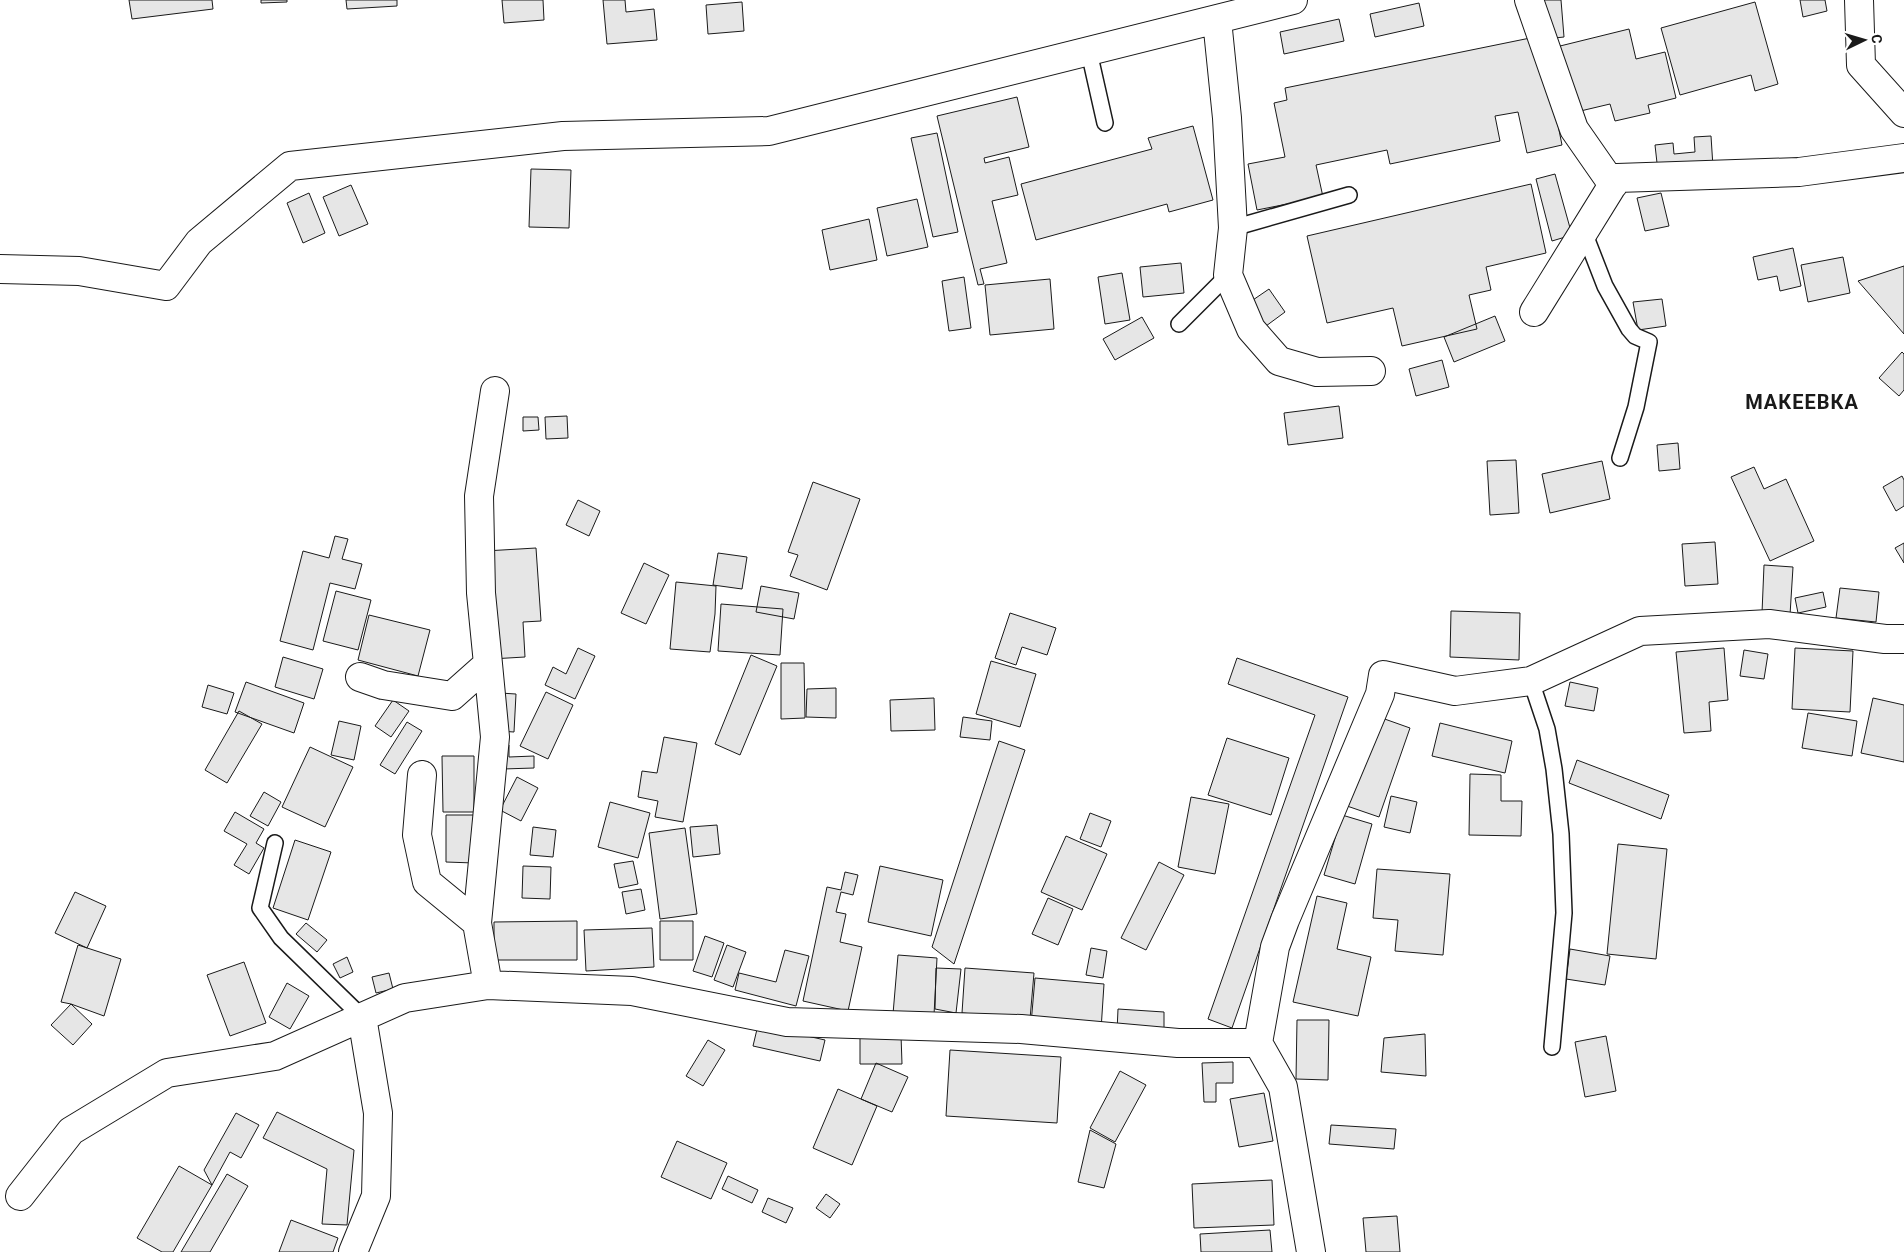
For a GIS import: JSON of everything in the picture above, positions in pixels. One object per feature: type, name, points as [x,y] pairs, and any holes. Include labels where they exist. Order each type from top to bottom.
[{"type":"street","points":[[0,269],[79,271],[166,286],[199,242],[290,166],[562,136],[769,131],[1294,0]]},
{"type":"street","points":[[1529,0],[1574,129],[1612,185]]},
{"type":"street","points":[[1859,0],[1861,65],[1904,112]]},
{"type":"street","points":[[1217,20],[1227,118],[1233,228],[1228,275],[1251,329],[1279,361],[1317,372],[1371,372]]},
{"type":"street","points":[[1534,312],[1617,178],[1799,172],[1904,158]]},
{"type":"street","points":[[488,985],[477,923],[495,737],[481,593],[479,496],[495,391]]},
{"type":"street","points":[[1311,1252],[1283,1087],[1258,1043],[1275,947],[1380,694],[1383,675],[1455,692],[1531,681],[1640,631],[1769,624],[1885,639],[1904,639]]},
{"type":"street","points":[[360,677],[383,685],[452,696],[488,664]]},
{"type":"street","points":[[422,775],[417,835],[427,882],[477,923]]},
{"type":"street","points":[[20,1196],[71,1131],[167,1073],[275,1056],[405,998],[488,985],[632,991],[787,1022],[1020,1029],[1178,1043],[1258,1043]]},
{"type":"street","points":[[353,1252],[376,1196],[378,1113],[362,1017]]},
{"type":"lane","points":[[1089,52],[1105,122]]},
{"type":"lane","points":[[1233,228],[1349,195]]},
{"type":"lane","points":[[1584,232],[1605,286],[1629,329],[1635,336],[1649,342],[1636,407],[1620,458]]},
{"type":"lane","points":[[1179,324],[1228,275]]},
{"type":"lane","points":[[1531,681],[1550,745],[1561,834],[1564,913],[1552,1046]]},
{"type":"lane","points":[[275,843],[260,908],[281,938],[362,1017]]},
{"type":"building","points":[[129,0],[212,0],[213,9],[132,19]]},
{"type":"building","points":[[261,0],[287,0],[287,2],[261,3]]},
{"type":"building","points":[[346,0],[397,0],[397,6],[347,9]]},
{"type":"building","points":[[502,0],[543,0],[544,20],[504,23]]},
{"type":"building","points":[[603,0],[625,0],[626,12],[654,9],[657,40],[607,44]]},
{"type":"building","points":[[1542,0],[1561,0],[1564,37],[1545,39]]},
{"type":"building","points":[[1800,0],[1825,0],[1827,11],[1803,17]]},
{"type":"building","points":[[742,2],[744,31],[708,34],[706,5]]},
{"type":"building","points":[[1755,2],[1778,84],[1755,91],[1751,75],[1680,95],[1661,28]]},
{"type":"building","points":[[1419,3],[1424,26],[1375,37],[1370,14]]},
{"type":"building","points":[[1339,19],[1344,41],[1284,54],[1280,32]]},
{"type":"building","points":[[1629,29],[1636,59],[1665,52],[1676,98],[1648,105],[1650,113],[1615,121],[1610,104],[1572,113],[1556,47]]},
{"type":"building","points":[[1540,36],[1562,145],[1527,153],[1518,112],[1495,116],[1500,141],[1390,164],[1387,150],[1316,165],[1323,197],[1257,210],[1248,164],[1285,157],[1274,103],[1287,100],[1285,88]]},
{"type":"building","points":[[1017,97],[1029,147],[984,158],[985,163],[1009,157],[1018,195],[992,201],[1007,263],[980,269],[984,284],[978,285],[937,116]]},
{"type":"building","points":[[1193,126],[1213,200],[1169,212],[1167,204],[1036,240],[1021,184],[1152,149],[1148,138]]},
{"type":"building","points":[[937,133],[958,232],[933,237],[911,138]]},
{"type":"building","points":[[1711,136],[1713,167],[1658,172],[1655,145],[1673,143],[1674,154],[1695,152],[1694,137]]},
{"type":"building","points":[[531,169],[571,170],[569,228],[529,227]]},
{"type":"building","points":[[1555,174],[1572,235],[1552,241],[1536,179]]},
{"type":"building","points":[[1531,184],[1546,253],[1486,267],[1491,290],[1469,295],[1477,329],[1402,346],[1393,308],[1327,323],[1307,236]]},
{"type":"building","points":[[351,185],[368,224],[339,236],[323,197]]},
{"type":"building","points":[[309,193],[325,233],[303,243],[287,203]]},
{"type":"building","points":[[1661,193],[1669,226],[1645,231],[1637,198]]},
{"type":"building","points":[[917,199],[928,247],[887,256],[877,208]]},
{"type":"building","points":[[869,219],[877,260],[830,270],[822,230]]},
{"type":"building","points":[[1793,248],[1801,286],[1780,291],[1777,276],[1758,280],[1753,257]]},
{"type":"building","points":[[1843,257],[1850,293],[1808,302],[1801,265]]},
{"type":"building","points":[[1181,263],[1184,293],[1143,297],[1140,267]]},
{"type":"building","points":[[1904,266],[1904,334],[1858,281]]},
{"type":"building","points":[[1122,273],[1130,320],[1105,324],[1098,277]]},
{"type":"building","points":[[964,277],[971,328],[949,331],[942,281]]},
{"type":"building","points":[[1050,279],[1054,329],[990,335],[985,285]]},
{"type":"building","points":[[1269,289],[1285,312],[1266,326],[1250,302]]},
{"type":"building","points":[[1662,299],[1666,326],[1638,330],[1633,302]]},
{"type":"building","points":[[1495,316],[1505,341],[1454,362],[1444,337]]},
{"type":"building","points":[[1142,317],[1154,338],[1115,360],[1103,339]]},
{"type":"building","points":[[1902,352],[1904,354],[1904,390],[1899,396],[1879,378]]},
{"type":"building","points":[[1442,360],[1449,387],[1416,396],[1409,369]]},
{"type":"building","points":[[1339,406],[1343,438],[1288,445],[1284,413]]},
{"type":"building","points":[[567,416],[568,438],[546,439],[545,417]]},
{"type":"building","points":[[523,417],[538,417],[539,430],[523,431]]},
{"type":"building","points":[[1678,443],[1680,469],[1659,471],[1657,445]]},
{"type":"building","points":[[1516,460],[1519,513],[1490,515],[1487,461]]},
{"type":"building","points":[[1602,461],[1610,499],[1550,513],[1542,474]]},
{"type":"building","points":[[1754,467],[1764,489],[1786,479],[1814,541],[1770,561],[1731,477]]},
{"type":"building","points":[[1902,476],[1904,480],[1904,506],[1896,511],[1883,487]]},
{"type":"building","points":[[813,482],[860,499],[827,590],[790,576],[798,555],[788,552]]},
{"type":"building","points":[[578,500],[600,511],[589,536],[566,525]]},
{"type":"building","points":[[335,536],[348,539],[342,559],[362,564],[355,589],[330,583],[313,650],[280,641],[303,551],[329,558]]},
{"type":"building","points":[[1715,542],[1718,584],[1685,586],[1682,544]]},
{"type":"building","points":[[1904,543],[1904,563],[1895,548]]},
{"type":"building","points":[[536,548],[541,621],[523,622],[525,657],[491,659],[485,551]]},
{"type":"building","points":[[718,553],[747,557],[742,589],[713,585]]},
{"type":"building","points":[[644,563],[669,575],[646,624],[621,613]]},
{"type":"building","points":[[1764,565],[1793,567],[1790,615],[1762,613]]},
{"type":"building","points":[[676,582],[716,586],[715,614],[710,652],[670,649]]},
{"type":"building","points":[[761,586],[799,593],[794,619],[756,612]]},
{"type":"building","points":[[1840,588],[1879,592],[1876,622],[1836,618]]},
{"type":"building","points":[[336,591],[371,600],[358,650],[323,641]]},
{"type":"building","points":[[1823,592],[1826,607],[1798,613],[1795,598]]},
{"type":"building","points":[[721,604],[783,609],[780,655],[718,651]]},
{"type":"building","points":[[1451,611],[1520,613],[1519,660],[1450,657]]},
{"type":"building","points":[[1010,613],[1056,628],[1047,655],[1022,647],[1016,665],[995,658]]},
{"type":"building","points":[[369,615],[430,630],[418,676],[358,660]]},
{"type":"building","points":[[578,648],[595,656],[575,699],[545,685],[553,667],[566,674]]},
{"type":"building","points":[[1724,648],[1728,700],[1709,702],[1711,731],[1684,733],[1676,652]]},
{"type":"building","points":[[1795,648],[1853,651],[1850,712],[1792,709]]},
{"type":"building","points":[[1744,650],[1768,654],[1764,679],[1740,676]]},
{"type":"building","points":[[751,655],[777,666],[740,755],[715,744]]},
{"type":"building","points":[[283,657],[323,669],[314,699],[275,687]]},
{"type":"building","points":[[1237,658],[1348,697],[1232,1028],[1208,1019],[1315,715],[1228,684]]},
{"type":"building","points":[[991,661],[1036,674],[1020,727],[976,714]]},
{"type":"building","points":[[781,663],[804,663],[805,718],[781,719]]},
{"type":"building","points":[[246,682],[304,703],[294,733],[235,712]]},
{"type":"building","points":[[1570,682],[1598,688],[1594,711],[1565,706]]},
{"type":"building","points":[[208,685],[234,693],[227,714],[202,707]]},
{"type":"building","points":[[836,688],[836,718],[806,717],[807,689]]},
{"type":"building","points":[[546,692],[573,705],[548,759],[520,746]]},
{"type":"building","points":[[500,693],[516,694],[514,732],[499,731]]},
{"type":"building","points":[[934,698],[935,730],[891,731],[890,700]]},
{"type":"building","points":[[1873,698],[1904,705],[1904,762],[1861,753]]},
{"type":"building","points":[[393,700],[409,711],[391,737],[375,726]]},
{"type":"building","points":[[239,711],[262,724],[227,783],[205,770]]},
{"type":"building","points":[[1808,713],[1857,721],[1852,756],[1802,748]]},
{"type":"building","points":[[963,717],[992,721],[990,740],[960,737]]},
{"type":"building","points":[[1379,717],[1410,728],[1379,817],[1347,806]]},
{"type":"building","points":[[339,721],[361,726],[354,760],[331,755]]},
{"type":"building","points":[[407,722],[422,731],[395,774],[380,765]]},
{"type":"building","points":[[1440,723],[1512,741],[1505,773],[1432,756]]},
{"type":"building","points":[[664,737],[697,743],[683,822],[655,817],[658,801],[638,797],[642,771],[657,773]]},
{"type":"building","points":[[1227,738],[1289,758],[1271,815],[1208,795]]},
{"type":"building","points":[[999,741],[1025,750],[954,964],[932,947]]},
{"type":"building","points":[[502,745],[509,745],[509,757],[534,756],[534,768],[503,769]]},
{"type":"building","points":[[310,747],[353,767],[325,827],[282,807]]},
{"type":"building","points":[[442,756],[474,756],[474,812],[443,812]]},
{"type":"building","points":[[1577,760],[1669,795],[1661,819],[1569,783]]},
{"type":"building","points":[[1470,774],[1501,775],[1501,801],[1522,801],[1521,836],[1469,835]]},
{"type":"building","points":[[517,777],[538,788],[521,821],[500,810]]},
{"type":"building","points":[[264,792],[281,802],[268,826],[250,816]]},
{"type":"building","points":[[1391,796],[1417,802],[1410,833],[1384,827]]},
{"type":"building","points":[[1191,797],[1229,804],[1215,874],[1178,867]]},
{"type":"building","points":[[610,802],[650,813],[638,858],[598,847]]},
{"type":"building","points":[[235,812],[264,829],[256,843],[264,848],[249,874],[234,865],[247,844],[224,831]]},
{"type":"building","points":[[1090,813],[1111,821],[1101,847],[1080,839]]},
{"type":"building","points":[[446,815],[474,815],[474,863],[446,862]]},
{"type":"building","points":[[1342,815],[1372,824],[1355,884],[1324,875]]},
{"type":"building","points":[[717,825],[720,854],[693,857],[690,827]]},
{"type":"building","points":[[533,827],[556,830],[553,857],[530,855]]},
{"type":"building","points":[[685,828],[697,914],[660,919],[649,833]]},
{"type":"building","points":[[1066,836],[1107,854],[1082,910],[1041,892]]},
{"type":"building","points":[[295,840],[331,852],[308,920],[273,908]]},
{"type":"building","points":[[1618,844],[1667,849],[1656,959],[1607,954]]},
{"type":"building","points":[[633,861],[638,884],[619,888],[614,864]]},
{"type":"building","points":[[1159,862],[1184,875],[1146,950],[1121,938]]},
{"type":"building","points":[[523,866],[551,867],[550,899],[522,898]]},
{"type":"building","points":[[880,866],[943,880],[931,936],[868,922]]},
{"type":"building","points":[[1377,869],[1450,874],[1443,955],[1395,951],[1398,920],[1373,918]]},
{"type":"building","points":[[845,872],[858,875],[853,895],[841,892],[836,912],[846,914],[840,942],[862,947],[848,1011],[803,1001],[827,887],[841,890]]},
{"type":"building","points":[[641,889],[645,910],[626,914],[622,892]]},
{"type":"building","points":[[75,892],[106,906],[87,948],[55,933]]},
{"type":"building","points":[[1317,896],[1347,903],[1337,949],[1371,957],[1358,1016],[1293,1002]]},
{"type":"building","points":[[1048,898],[1073,909],[1058,945],[1032,934]]},
{"type":"building","points":[[577,921],[577,960],[494,960],[494,922]]},
{"type":"building","points":[[660,921],[693,921],[693,960],[660,960]]},
{"type":"building","points":[[306,923],[327,940],[317,952],[296,934]]},
{"type":"building","points":[[652,928],[654,967],[586,971],[584,930]]},
{"type":"building","points":[[705,936],[724,943],[712,977],[693,971]]},
{"type":"building","points":[[78,945],[121,959],[104,1016],[61,1002]]},
{"type":"building","points":[[727,945],[746,952],[733,987],[714,980]]},
{"type":"building","points":[[1091,948],[1107,951],[1103,978],[1086,975]]},
{"type":"building","points":[[1570,949],[1610,956],[1605,985],[1566,979]]},
{"type":"building","points":[[785,950],[809,956],[796,1006],[735,990],[739,973],[776,982]]},
{"type":"building","points":[[898,955],[937,958],[934,1015],[893,1014]]},
{"type":"building","points":[[347,957],[353,972],[340,978],[333,964]]},
{"type":"building","points":[[244,962],[266,1023],[230,1036],[207,975]]},
{"type":"building","points":[[936,968],[961,969],[956,1013],[935,1009]]},
{"type":"building","points":[[965,968],[1034,973],[1030,1019],[962,1013]]},
{"type":"building","points":[[389,973],[393,989],[376,993],[372,977]]},
{"type":"building","points":[[1035,978],[1104,984],[1101,1030],[1031,1024]]},
{"type":"building","points":[[287,983],[309,996],[290,1029],[269,1017]]},
{"type":"building","points":[[71,1004],[92,1024],[73,1045],[51,1025]]},
{"type":"building","points":[[1118,1009],[1164,1012],[1164,1034],[1117,1032]]},
{"type":"building","points":[[1297,1020],[1329,1020],[1328,1080],[1296,1079]]},
{"type":"building","points":[[758,1025],[825,1040],[820,1061],[753,1046]]},
{"type":"building","points":[[1425,1034],[1426,1076],[1381,1072],[1384,1038]]},
{"type":"building","points":[[860,1035],[901,1035],[902,1064],[860,1064]]},
{"type":"building","points":[[1606,1036],[1616,1091],[1585,1097],[1575,1042]]},
{"type":"building","points":[[708,1040],[725,1050],[703,1086],[686,1076]]},
{"type":"building","points":[[950,1050],[1061,1057],[1057,1123],[946,1116]]},
{"type":"building","points":[[1233,1062],[1233,1083],[1216,1083],[1216,1102],[1204,1102],[1202,1063]]},
{"type":"building","points":[[876,1063],[908,1077],[892,1112],[861,1099]]},
{"type":"building","points":[[1120,1071],[1146,1085],[1115,1142],[1090,1128]]},
{"type":"building","points":[[838,1089],[877,1106],[852,1165],[813,1148]]},
{"type":"building","points":[[1264,1093],[1273,1141],[1239,1147],[1230,1099]]},
{"type":"building","points":[[277,1112],[354,1150],[347,1225],[322,1224],[327,1169],[263,1138]]},
{"type":"building","points":[[236,1113],[259,1125],[241,1158],[230,1152],[212,1185],[204,1170]]},
{"type":"building","points":[[1331,1125],[1396,1129],[1394,1149],[1329,1144]]},
{"type":"building","points":[[1090,1130],[1116,1144],[1104,1188],[1078,1182]]},
{"type":"building","points":[[677,1141],[727,1163],[711,1199],[661,1177]]},
{"type":"building","points":[[179,1166],[212,1185],[173,1252],[162,1252],[137,1238]]},
{"type":"building","points":[[227,1174],[248,1186],[210,1252],[181,1252]]},
{"type":"building","points":[[728,1176],[758,1190],[752,1203],[722,1189]]},
{"type":"building","points":[[1272,1180],[1274,1225],[1194,1228],[1192,1184]]},
{"type":"building","points":[[826,1194],[840,1204],[830,1218],[816,1208]]},
{"type":"building","points":[[768,1198],[793,1208],[786,1223],[762,1212]]},
{"type":"building","points":[[1397,1216],[1400,1252],[1366,1252],[1363,1218]]},
{"type":"building","points":[[291,1220],[338,1238],[333,1252],[279,1252]]},
{"type":"building","points":[[1270,1230],[1272,1252],[1201,1252],[1200,1234]]},
{"type":"district","name":"МАКЕЕВКА","points":[[1802,402]]}]
